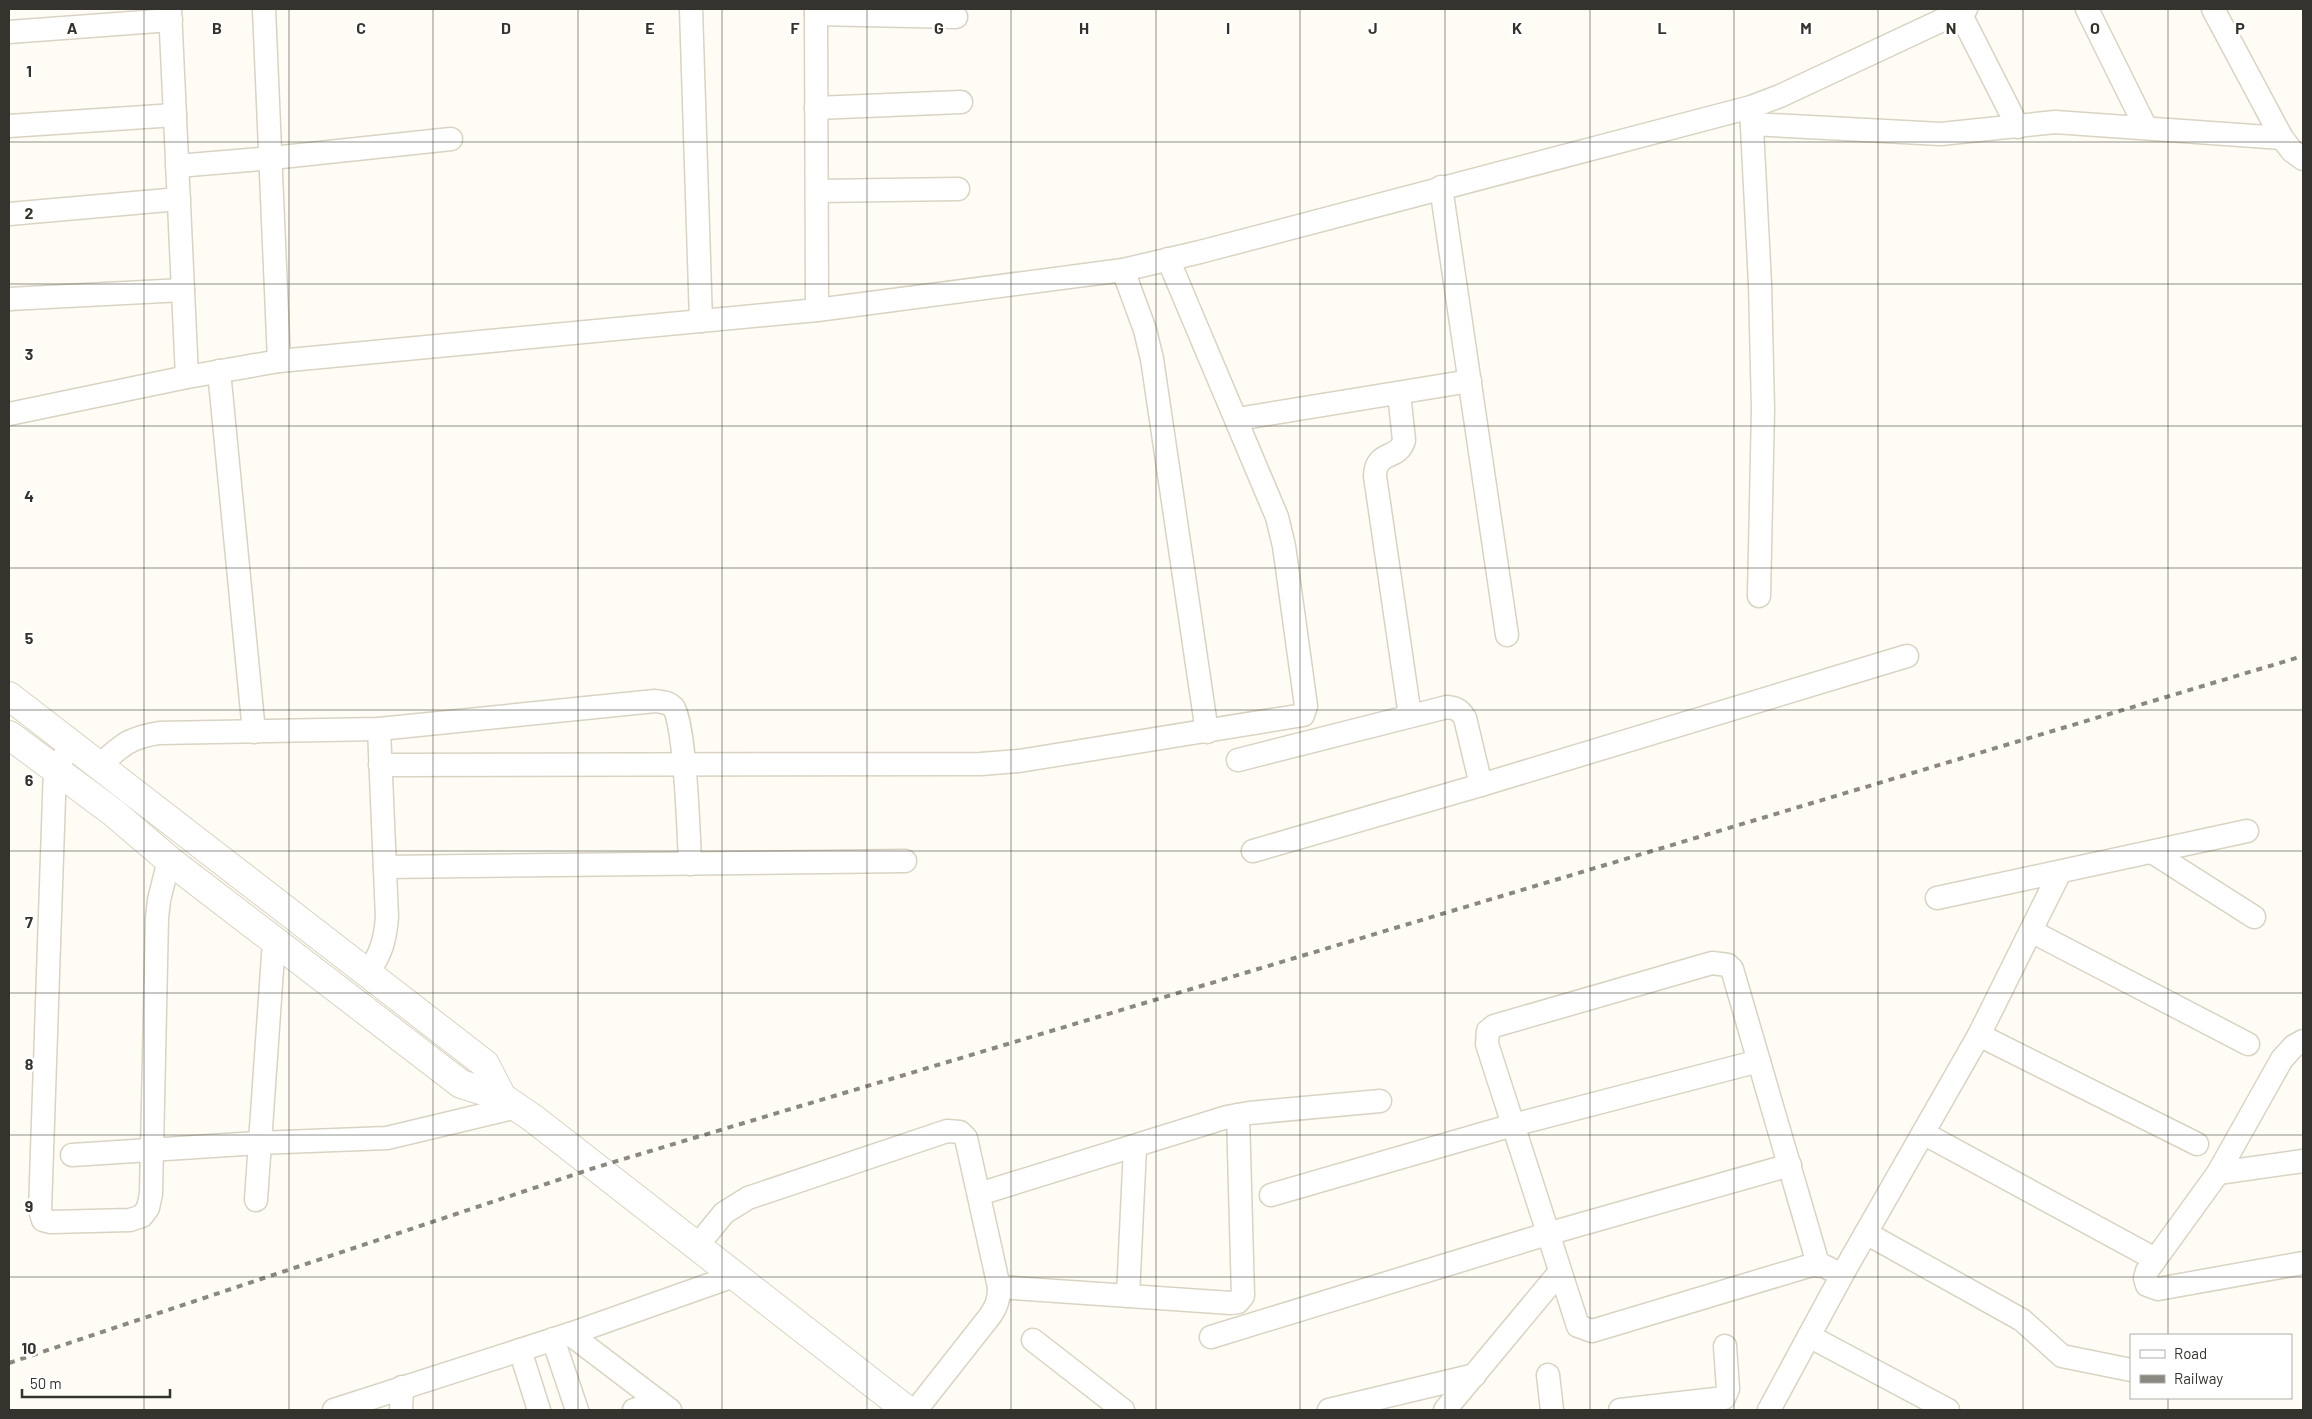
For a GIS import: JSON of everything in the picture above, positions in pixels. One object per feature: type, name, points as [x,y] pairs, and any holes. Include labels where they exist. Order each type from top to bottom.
[{"type":"main road","points":[[9,696],[485,1064],[510,1102]]},
{"type":"main road","points":[[9,735],[114,813],[169,860],[461,1084],[510,1102],[550,1131],[906,1410]]},
{"type":"street","points":[[264,9],[272,158],[279,361]]},
{"type":"street","points":[[691,9],[701,321]]},
{"type":"street","points":[[2087,9],[2146,128]]},
{"type":"street","points":[[2213,9],[2282,138],[2292,151],[2303,159]]},
{"type":"street","points":[[1752,115],[1780,96],[1961,10],[2018,127]]},
{"type":"street","points":[[817,310],[816,11],[956,17]]},
{"type":"street","points":[[9,32],[171,14],[187,377]]},
{"type":"street","points":[[816,108],[961,102]]},
{"type":"street","points":[[9,126],[175,114]]},
{"type":"street","points":[[9,414],[187,377],[279,361],[817,310],[1123,270],[1441,187],[1752,115],[1941,134],[2055,122],[2282,138]]},
{"type":"street","points":[[1752,115],[1760,284],[1763,409],[1759,596]]},
{"type":"street","points":[[177,166],[451,139]]},
{"type":"street","points":[[1441,187],[1507,635]]},
{"type":"street","points":[[816,191],[958,189]]},
{"type":"street","points":[[9,214],[179,199]]},
{"type":"street","points":[[380,764],[981,764],[1019,761],[1297,718],[1302,715],[1306,706],[1284,546],[1277,517],[1168,259]]},
{"type":"street","points":[[1123,270],[1145,330],[1152,359],[1207,732]]},
{"type":"street","points":[[9,299],[183,290]]},
{"type":"street","points":[[219,371],[254,732]]},
{"type":"street","points":[[1237,419],[1470,382]]},
{"type":"street","points":[[1399,393],[1404,440],[1402,447],[1397,452],[1378,460],[1375,466],[1375,476],[1410,716]]},
{"type":"street","points":[[1253,851],[1481,785],[1906,656]]},
{"type":"street","points":[[99,766],[126,742],[159,732],[378,730],[655,701],[666,702],[674,707],[678,717],[684,764],[690,864]]},
{"type":"street","points":[[1238,760],[1447,707],[1460,711],[1465,718],[1481,785]]},
{"type":"street","points":[[368,975],[380,955],[386,939],[385,867],[378,730]]},
{"type":"street","points":[[72,746],[55,768],[40,1154],[40,1210],[43,1220],[60,1224],[130,1220],[142,1216],[148,1208],[151,1194],[157,918],[159,900],[169,860]]},
{"type":"street","points":[[1937,898],[2247,831]]},
{"type":"street","points":[[2152,852],[2254,917]]},
{"type":"street","points":[[385,867],[905,861]]},
{"type":"street","points":[[1769,1410],[1842,1275],[1979,1035],[2060,872]]},
{"type":"street","points":[[2031,931],[2248,1044]]},
{"type":"street","points":[[256,1200],[258,1143],[274,940]]},
{"type":"street","points":[[1818,1264],[1732,969],[1728,964],[1712,963],[1494,1026],[1488,1031],[1487,1044],[1559,1273],[1578,1326],[1592,1331],[1818,1264],[1842,1275]]},
{"type":"street","points":[[1979,1035],[2197,1144]]},
{"type":"street","points":[[2142,1251],[2218,1173],[2282,1059],[2294,1046],[2303,1041]]},
{"type":"street","points":[[1271,1195],[1513,1125],[1759,1061]]},
{"type":"street","points":[[979,1194],[1238,1115],[1380,1101]]},
{"type":"street","points":[[72,1155],[258,1143],[387,1138],[510,1102]]},
{"type":"street","points":[[999,1287],[1238,1302],[1242,1296],[1238,1115]]},
{"type":"street","points":[[696,1246],[724,1213],[748,1198],[947,1131],[960,1132],[966,1138],[999,1287],[999,1298],[994,1311],[916,1410]]},
{"type":"street","points":[[1923,1132],[2142,1251],[2147,1271],[2145,1278],[2147,1285],[2158,1289],[2303,1263]]},
{"type":"street","points":[[1128,1296],[1135,1147]]},
{"type":"street","points":[[2218,1173],[2303,1161]]},
{"type":"street","points":[[1211,1337],[1547,1234],[1790,1165]]},
{"type":"street","points":[[1866,1233],[2022,1320],[2062,1356],[2130,1370]]},
{"type":"street","points":[[1446,1410],[1559,1273]]},
{"type":"street","points":[[334,1410],[562,1337],[734,1276]]},
{"type":"street","points":[[1809,1336],[1948,1410]]},
{"type":"street","points":[[562,1337],[664,1406]]},
{"type":"street","points":[[562,1337],[577,1410]]},
{"type":"street","points":[[1033,1340],[1108,1406]]},
{"type":"street","points":[[1620,1410],[1724,1398],[1728,1388],[1725,1346]]},
{"type":"street","points":[[520,1350],[539,1410]]},
{"type":"street","points":[[1329,1410],[1475,1375]]},
{"type":"street","points":[[1548,1375],[1552,1410]]},
{"type":"street","points":[[401,1410],[402,1387]]},
{"type":"street","points":[[634,1410],[664,1406]]},
{"type":"railway","points":[[9,1363],[597,1167],[2303,656]]}]
